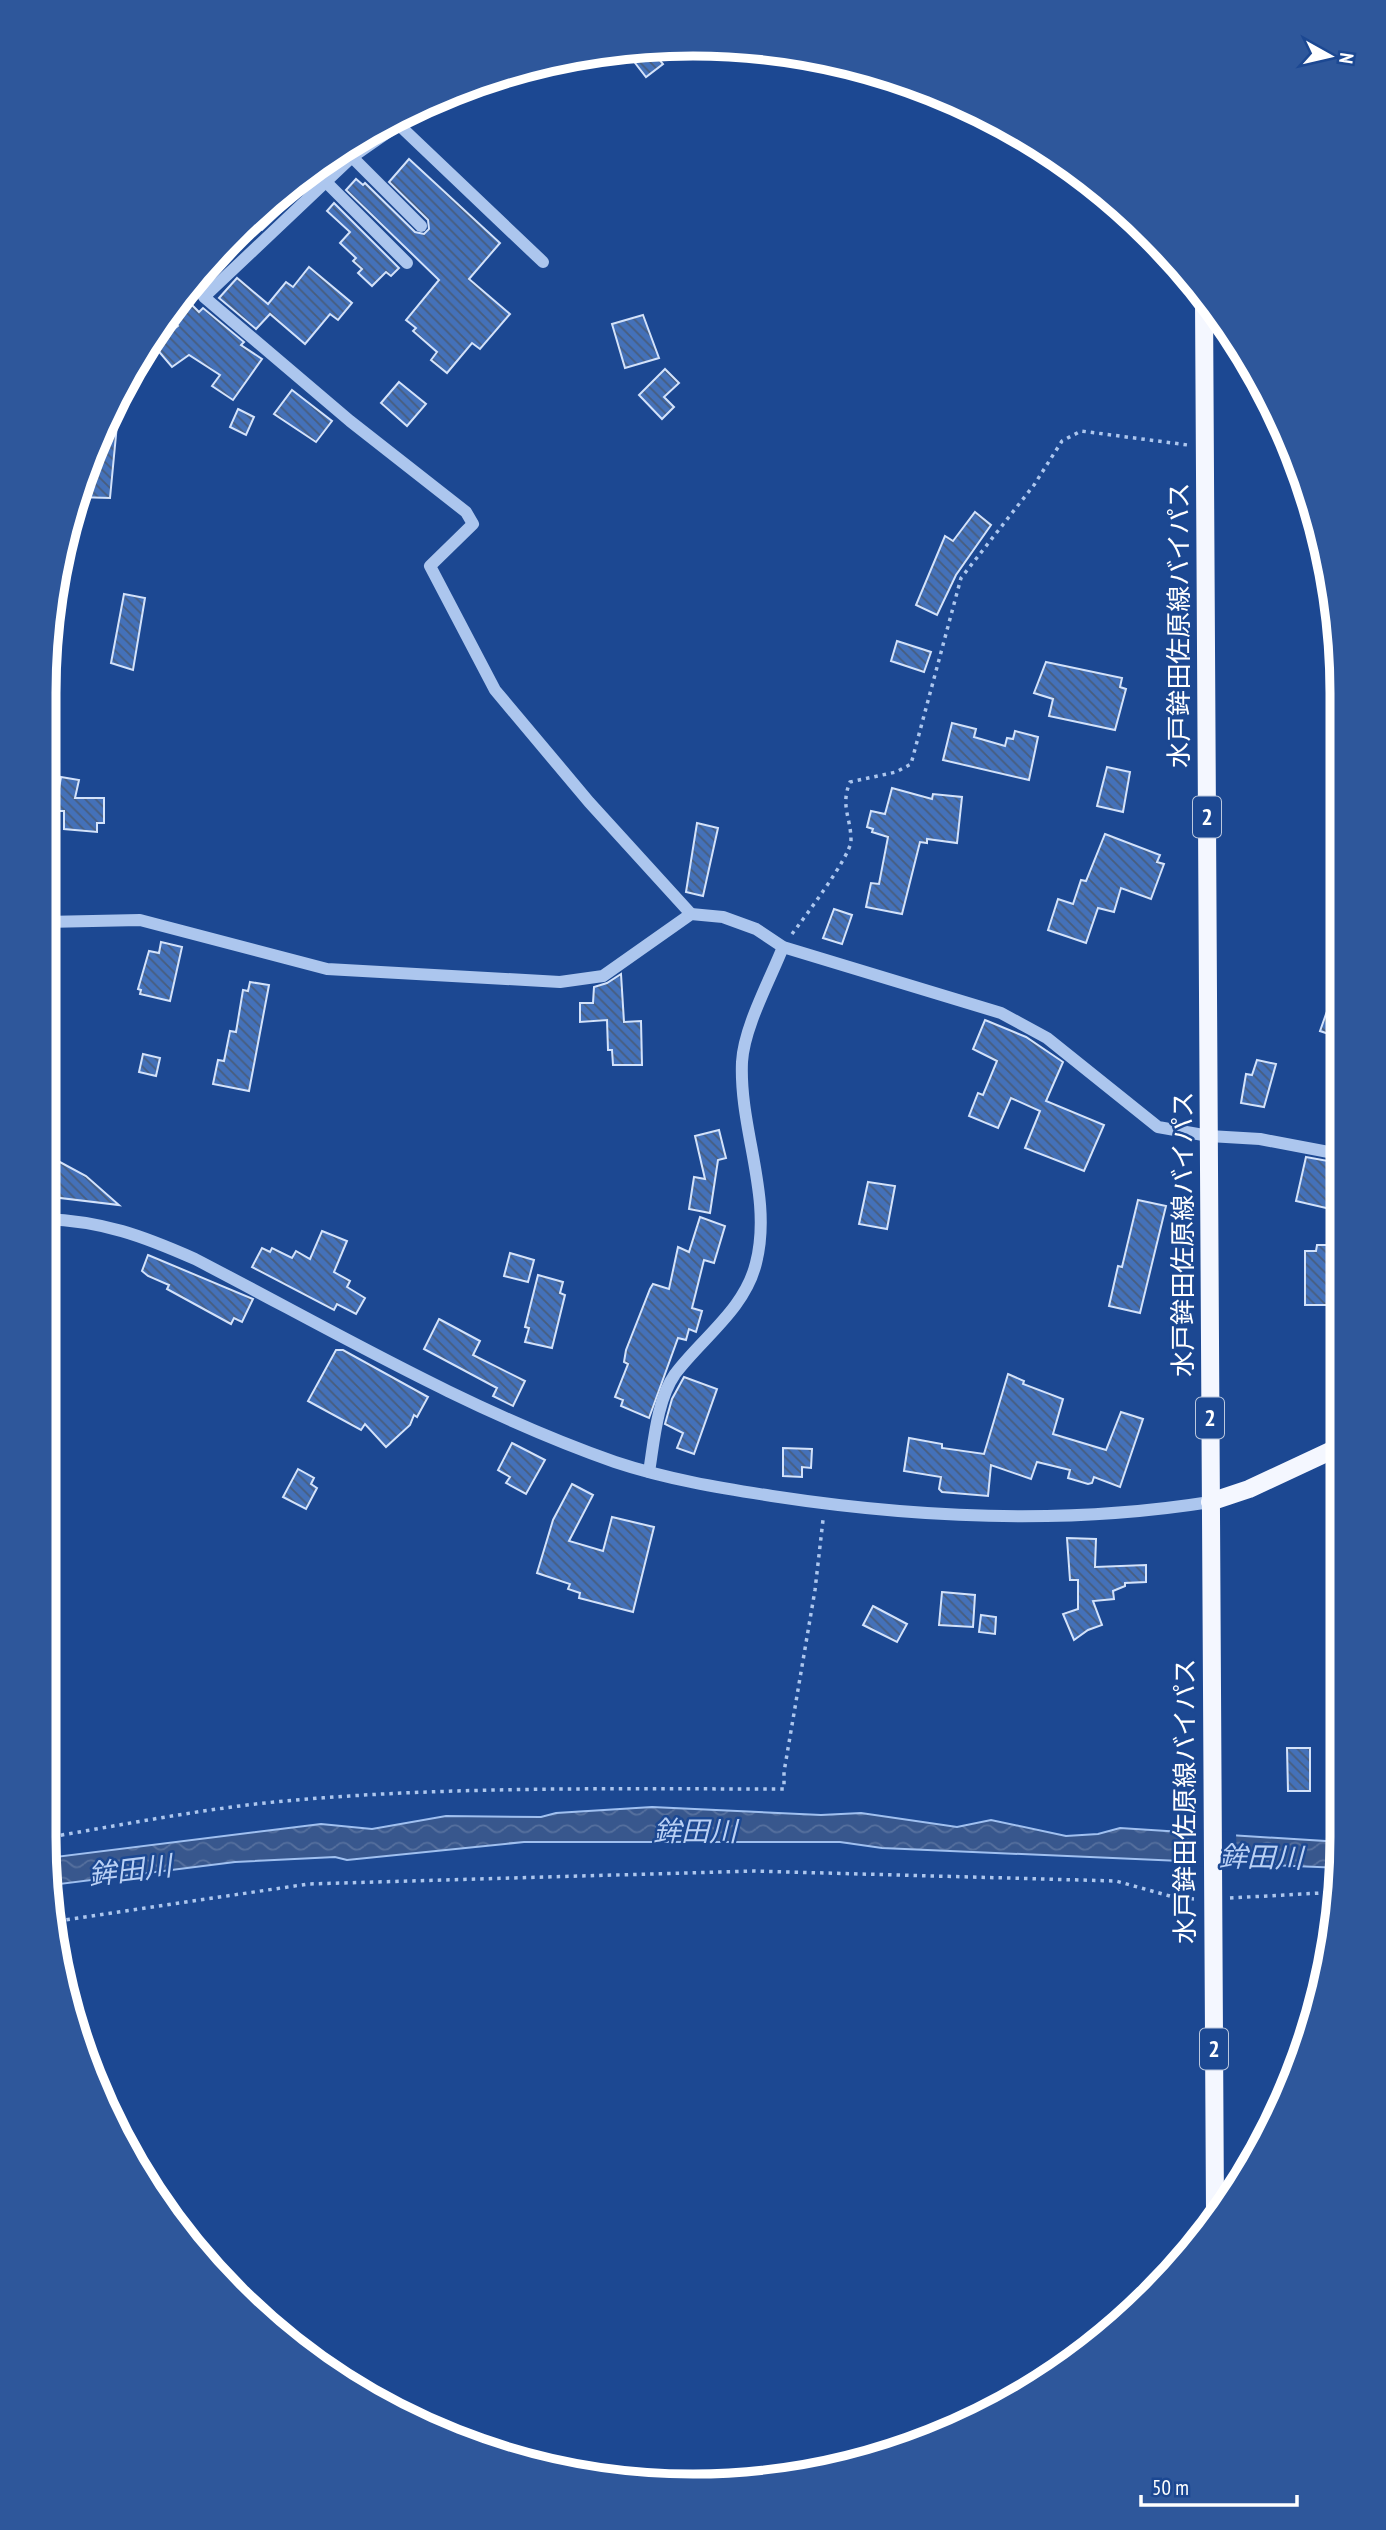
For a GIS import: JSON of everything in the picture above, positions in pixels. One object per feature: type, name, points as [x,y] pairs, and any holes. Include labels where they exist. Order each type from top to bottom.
[{"type":"main road","name":"水戸鉾田佐原線バイパス","points":[[1204,313],[1211,1814],[1216,2201]]},
{"type":"main road","points":[[1210,1502],[1250,1489],[1330,1451]]},
{"type":"street","points":[[401,127],[543,262]]},
{"type":"street","points":[[370,144],[352,157],[204,296],[350,421],[466,512],[473,524],[430,566],[495,690],[589,802],[691,914]]},
{"type":"street","points":[[352,157],[421,226]]},
{"type":"street","points":[[323,175],[326,182],[407,263]]},
{"type":"street","points":[[56,922],[140,920],[327,969],[560,982],[603,976],[691,914],[723,917],[756,929],[783,947],[1001,1013],[1047,1038],[1158,1127],[1209,1136],[1260,1139],[1330,1152]]},
{"type":"street","points":[[649,1472],[659,1417],[674,1376],[745,1292],[757,1263],[760,1229],[758,1189],[742,1086],[742,1059],[783,947]]},
{"type":"street","points":[[56,1219],[82,1220],[148,1238],[195,1259],[492,1411],[576,1447],[649,1472],[729,1489],[825,1504],[982,1515],[1126,1512],[1210,1502]]},
{"type":"path","points":[[783,947],[817,900],[851,843],[844,797],[850,782],[896,772],[911,764],[961,578],[1034,485],[1062,441],[1081,430],[1204,447]]},
{"type":"path","points":[[56,1836],[212,1810],[308,1799],[428,1792],[784,1789],[825,1504]]},
{"type":"path","points":[[61,1921],[308,1884],[752,1871],[1116,1881],[1177,1898],[1212,1894],[1328,1892]]},
{"type":"water","name":"鉾田川","points":[[652,1807],[821,1815],[861,1813],[957,1827],[991,1820],[1066,1836],[1098,1834],[1120,1828],[1330,1841],[1329,1867],[882,1848],[840,1842],[524,1842],[347,1860],[335,1857],[235,1862],[58,1884],[56,1857],[321,1824],[372,1829],[446,1816],[541,1817],[556,1813]]},
{"type":"pier","points":[[1189,1829],[1236,1832],[1237,1868],[1190,1866]]},
{"type":"building","points":[[657,57],[663,64],[646,77],[632,59]]},
{"type":"building","points":[[409,159],[500,243],[469,279],[510,314],[480,349],[472,343],[447,373],[431,360],[437,352],[413,331],[416,328],[406,320],[439,280],[346,190],[356,179],[363,185],[365,183],[415,232],[424,234],[429,229],[428,220],[389,182]]},
{"type":"building","points":[[297,195],[298,196],[262,230],[259,227]]},
{"type":"building","points":[[334,203],[399,268],[391,276],[386,272],[372,286],[358,273],[362,269],[353,261],[356,258],[340,243],[350,232],[327,211]]},
{"type":"building","points":[[309,267],[352,303],[338,320],[330,314],[305,344],[270,314],[256,329],[219,298],[237,278],[268,304],[286,282],[293,287]]},
{"type":"building","points":[[190,303],[199,312],[203,308],[244,342],[241,345],[262,359],[233,400],[212,386],[220,375],[189,355],[172,367],[157,349],[165,336],[178,326],[175,323]]},
{"type":"building","points":[[643,315],[659,358],[625,368],[612,324]]},
{"type":"building","points":[[665,369],[679,383],[664,397],[674,407],[662,419],[639,395]]},
{"type":"building","points":[[399,382],[426,404],[407,426],[381,403]]},
{"type":"building","points":[[292,390],[332,421],[316,442],[274,414]]},
{"type":"building","points":[[238,409],[254,417],[246,435],[230,427]]},
{"type":"building","points":[[117,421],[110,498],[87,497]]},
{"type":"building","points":[[975,512],[991,525],[956,575],[937,615],[916,605],[945,536],[953,541]]},
{"type":"building","points":[[124,594],[145,598],[133,670],[111,663]]},
{"type":"building","points":[[897,641],[931,652],[924,672],[891,661]]},
{"type":"building","points":[[1046,662],[1122,678],[1120,687],[1126,689],[1115,730],[1049,716],[1053,699],[1034,693]]},
{"type":"building","points":[[952,723],[976,729],[974,737],[1005,746],[1007,738],[1013,739],[1015,731],[1038,737],[1029,780],[943,760]]},
{"type":"building","points":[[1107,767],[1130,772],[1123,812],[1097,806]]},
{"type":"building","points":[[61,777],[79,780],[75,798],[104,798],[104,823],[97,823],[97,832],[64,829],[64,811],[56,811]]},
{"type":"building","points":[[892,788],[932,799],[933,794],[962,797],[957,843],[927,839],[927,843],[920,842],[902,914],[866,907],[871,883],[879,884],[888,837],[872,832],[873,829],[867,827],[871,811],[885,814]]},
{"type":"building","points":[[697,823],[718,828],[703,896],[686,892]]},
{"type":"building","points":[[1105,834],[1160,855],[1157,862],[1164,864],[1151,899],[1121,888],[1114,912],[1098,908],[1086,943],[1048,930],[1058,899],[1073,904],[1081,880],[1086,881]]},
{"type":"building","points":[[834,909],[852,915],[842,944],[823,938]]},
{"type":"building","points":[[161,942],[182,947],[170,1001],[140,994],[141,990],[138,989],[149,951],[159,953]]},
{"type":"building","points":[[621,974],[624,1022],[641,1021],[642,1065],[613,1065],[612,1050],[608,1050],[607,1020],[580,1022],[580,1003],[593,1003],[594,987]]},
{"type":"building","points":[[250,982],[269,985],[249,1091],[213,1084],[218,1060],[224,1061],[230,1031],[236,1032],[243,990],[248,991]]},
{"type":"building","points":[[1330,1003],[1330,1034],[1320,1031]]},
{"type":"building","points":[[985,1020],[1026,1037],[1063,1062],[1046,1101],[1104,1125],[1084,1171],[1025,1148],[1040,1111],[1011,1098],[998,1128],[969,1116],[978,1093],[983,1095],[997,1061],[973,1049]]},
{"type":"building","points":[[143,1054],[160,1058],[156,1076],[139,1072]]},
{"type":"building","points":[[1257,1060],[1276,1064],[1264,1107],[1241,1103],[1246,1074],[1252,1075]]},
{"type":"building","points":[[719,1130],[726,1158],[718,1160],[710,1213],[689,1209],[694,1177],[705,1179],[695,1136]]},
{"type":"building","points":[[1306,1157],[1330,1161],[1330,1209],[1296,1201]]},
{"type":"building","points":[[56,1160],[86,1176],[119,1205],[56,1197]]},
{"type":"building","points":[[868,1182],[895,1186],[887,1229],[859,1224]]},
{"type":"building","points":[[1138,1200],[1166,1206],[1140,1313],[1109,1306],[1118,1266],[1122,1267]]},
{"type":"building","points":[[700,1217],[725,1226],[714,1263],[704,1260],[692,1308],[702,1311],[696,1332],[689,1329],[686,1340],[678,1338],[649,1418],[621,1406],[623,1400],[615,1397],[628,1364],[624,1362],[626,1350],[650,1289],[653,1284],[669,1289],[678,1247],[689,1252]]},
{"type":"building","points":[[322,1231],[347,1241],[334,1272],[350,1281],[347,1287],[365,1298],[356,1314],[337,1304],[334,1310],[252,1267],[262,1248],[270,1252],[272,1248],[292,1258],[296,1251],[310,1259]]},
{"type":"building","points":[[1317,1245],[1330,1245],[1330,1305],[1305,1305],[1305,1251],[1316,1251]]},
{"type":"building","points":[[510,1253],[534,1260],[528,1282],[504,1276]]},
{"type":"building","points":[[148,1255],[253,1299],[242,1322],[234,1318],[231,1324],[167,1289],[169,1285],[148,1276],[142,1271]]},
{"type":"building","points":[[538,1275],[563,1282],[560,1293],[565,1295],[552,1348],[525,1342],[529,1328],[525,1327]]},
{"type":"building","points":[[439,1319],[480,1341],[473,1355],[525,1381],[513,1406],[493,1396],[497,1388],[424,1349]]},
{"type":"building","points":[[336,1350],[343,1350],[428,1397],[417,1417],[414,1415],[410,1425],[386,1447],[365,1424],[361,1430],[308,1401]]},
{"type":"building","points":[[1008,1374],[1024,1381],[1023,1384],[1063,1399],[1053,1434],[1106,1450],[1121,1412],[1143,1419],[1120,1487],[1094,1477],[1092,1483],[1088,1484],[1068,1478],[1070,1470],[1037,1462],[1031,1479],[991,1465],[988,1496],[942,1492],[939,1489],[941,1477],[904,1471],[909,1438],[942,1444],[942,1448],[984,1454]]},
{"type":"building","points":[[684,1377],[717,1389],[694,1454],[677,1448],[683,1433],[665,1424],[672,1399]]},
{"type":"building","points":[[512,1443],[545,1460],[526,1494],[506,1483],[510,1477],[498,1470]]},
{"type":"building","points":[[783,1448],[812,1449],[811,1468],[802,1467],[802,1477],[783,1476]]},
{"type":"building","points":[[298,1469],[314,1478],[311,1484],[317,1488],[306,1509],[283,1497]]},
{"type":"building","points":[[572,1484],[593,1495],[569,1541],[603,1551],[612,1517],[654,1527],[633,1612],[579,1598],[580,1593],[568,1589],[570,1584],[537,1573],[553,1520]]},
{"type":"building","points":[[1067,1538],[1096,1539],[1095,1567],[1146,1565],[1146,1582],[1125,1583],[1125,1586],[1113,1591],[1114,1599],[1093,1601],[1102,1625],[1088,1630],[1074,1640],[1063,1614],[1078,1609],[1078,1580],[1070,1580]]},
{"type":"building","points":[[942,1592],[975,1595],[973,1627],[939,1625]]},
{"type":"building","points":[[873,1606],[907,1624],[897,1642],[863,1625]]},
{"type":"building","points":[[981,1615],[996,1617],[995,1634],[979,1632]]},
{"type":"building","points":[[1287,1748],[1310,1748],[1310,1791],[1288,1791]]}]
